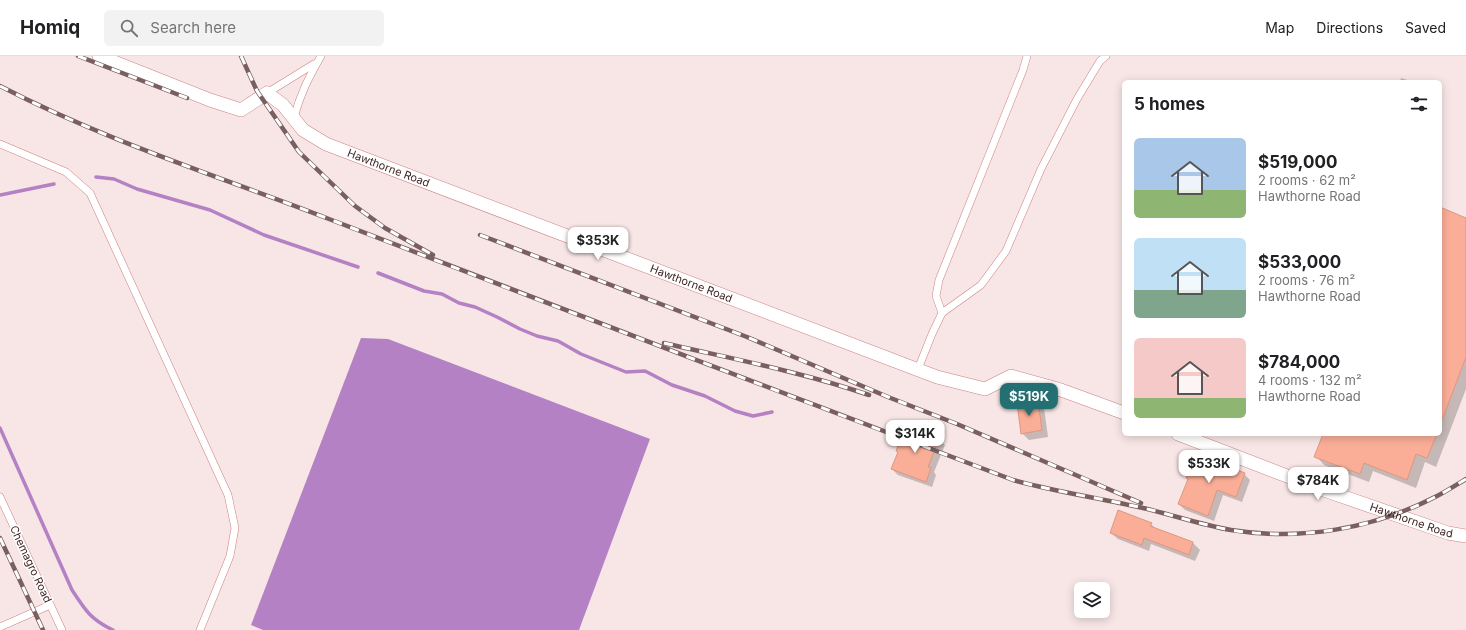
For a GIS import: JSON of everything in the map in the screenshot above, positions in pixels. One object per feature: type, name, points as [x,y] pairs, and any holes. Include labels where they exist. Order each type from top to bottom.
[{"type":"street","points":[[100,56],[210,100],[241,110],[267,93]]},
{"type":"street","name":"Hawthorne Road","points":[[267,93],[283,105],[303,130],[326,144],[937,377],[985,389],[1011,376],[1061,390],[1122,412]]},
{"type":"street","name":"Hawthorne Road","points":[[1183,436],[1318,488],[1448,534],[1466,536]]},
{"type":"lane","points":[[942,313],[936,296],[939,280],[1023,70],[1027,56]]},
{"type":"lane","points":[[918,369],[942,313],[981,285],[1006,251],[1048,155],[1077,99],[1100,61],[1106,56]]},
{"type":"lane","points":[[267,93],[307,70],[319,59]]},
{"type":"lane","points":[[294,118],[299,98],[319,59]]},
{"type":"lane","points":[[0,144],[66,172],[90,193],[228,494],[236,528],[230,556],[200,630]]},
{"type":"lane","name":"Chemagro Road","points":[[0,497],[62,630]]},
{"type":"lane","points":[[0,627],[50,605]]},
{"type":"shaded area","points":[[361,338],[388,339],[650,439],[579,630],[263,630],[251,625]]},
{"type":"building","points":[[1442,208],[1466,218],[1466,357],[1442,420]]},
{"type":"building","points":[[1038,400],[1042,430],[1021,434],[1017,403]]},
{"type":"building","points":[[906,425],[939,438],[928,467],[931,468],[926,482],[891,469]]},
{"type":"building","points":[[1322,436],[1436,436],[1427,458],[1416,454],[1407,480],[1364,463],[1360,474],[1314,457]]},
{"type":"building","points":[[1196,454],[1245,473],[1236,497],[1217,490],[1208,516],[1178,504],[1188,479],[1186,478]]},
{"type":"building","points":[[1118,510],[1152,523],[1150,526],[1193,542],[1189,555],[1144,538],[1142,545],[1110,533]]},
{"type":"waterway","points":[[96,177],[114,179],[137,189],[210,210],[264,235],[358,267]]},
{"type":"waterway","points":[[0,195],[54,184]]},
{"type":"waterway","points":[[378,273],[424,291],[442,294],[459,303],[475,307],[520,329],[537,336],[558,341],[581,354],[626,372],[645,371],[672,385],[705,396],[735,411],[753,416],[772,412]]},
{"type":"waterway","points":[[0,428],[72,590],[89,614],[113,630]]},
{"type":"railway","points":[[78,56],[187,98]]},
{"type":"railway","points":[[241,56],[257,91],[299,152],[355,206],[385,228],[433,255]]},
{"type":"railway","points":[[0,86],[40,106],[121,141],[1013,480],[1143,508],[1220,528],[1257,533],[1283,534],[1336,530],[1387,517],[1435,497],[1466,479]]},
{"type":"railway","points":[[480,235],[747,337],[888,397],[957,424],[1141,503]]},
{"type":"railway","points":[[664,343],[742,360],[818,379],[869,395]]},
{"type":"railway","points":[[0,538],[43,630]]}]
